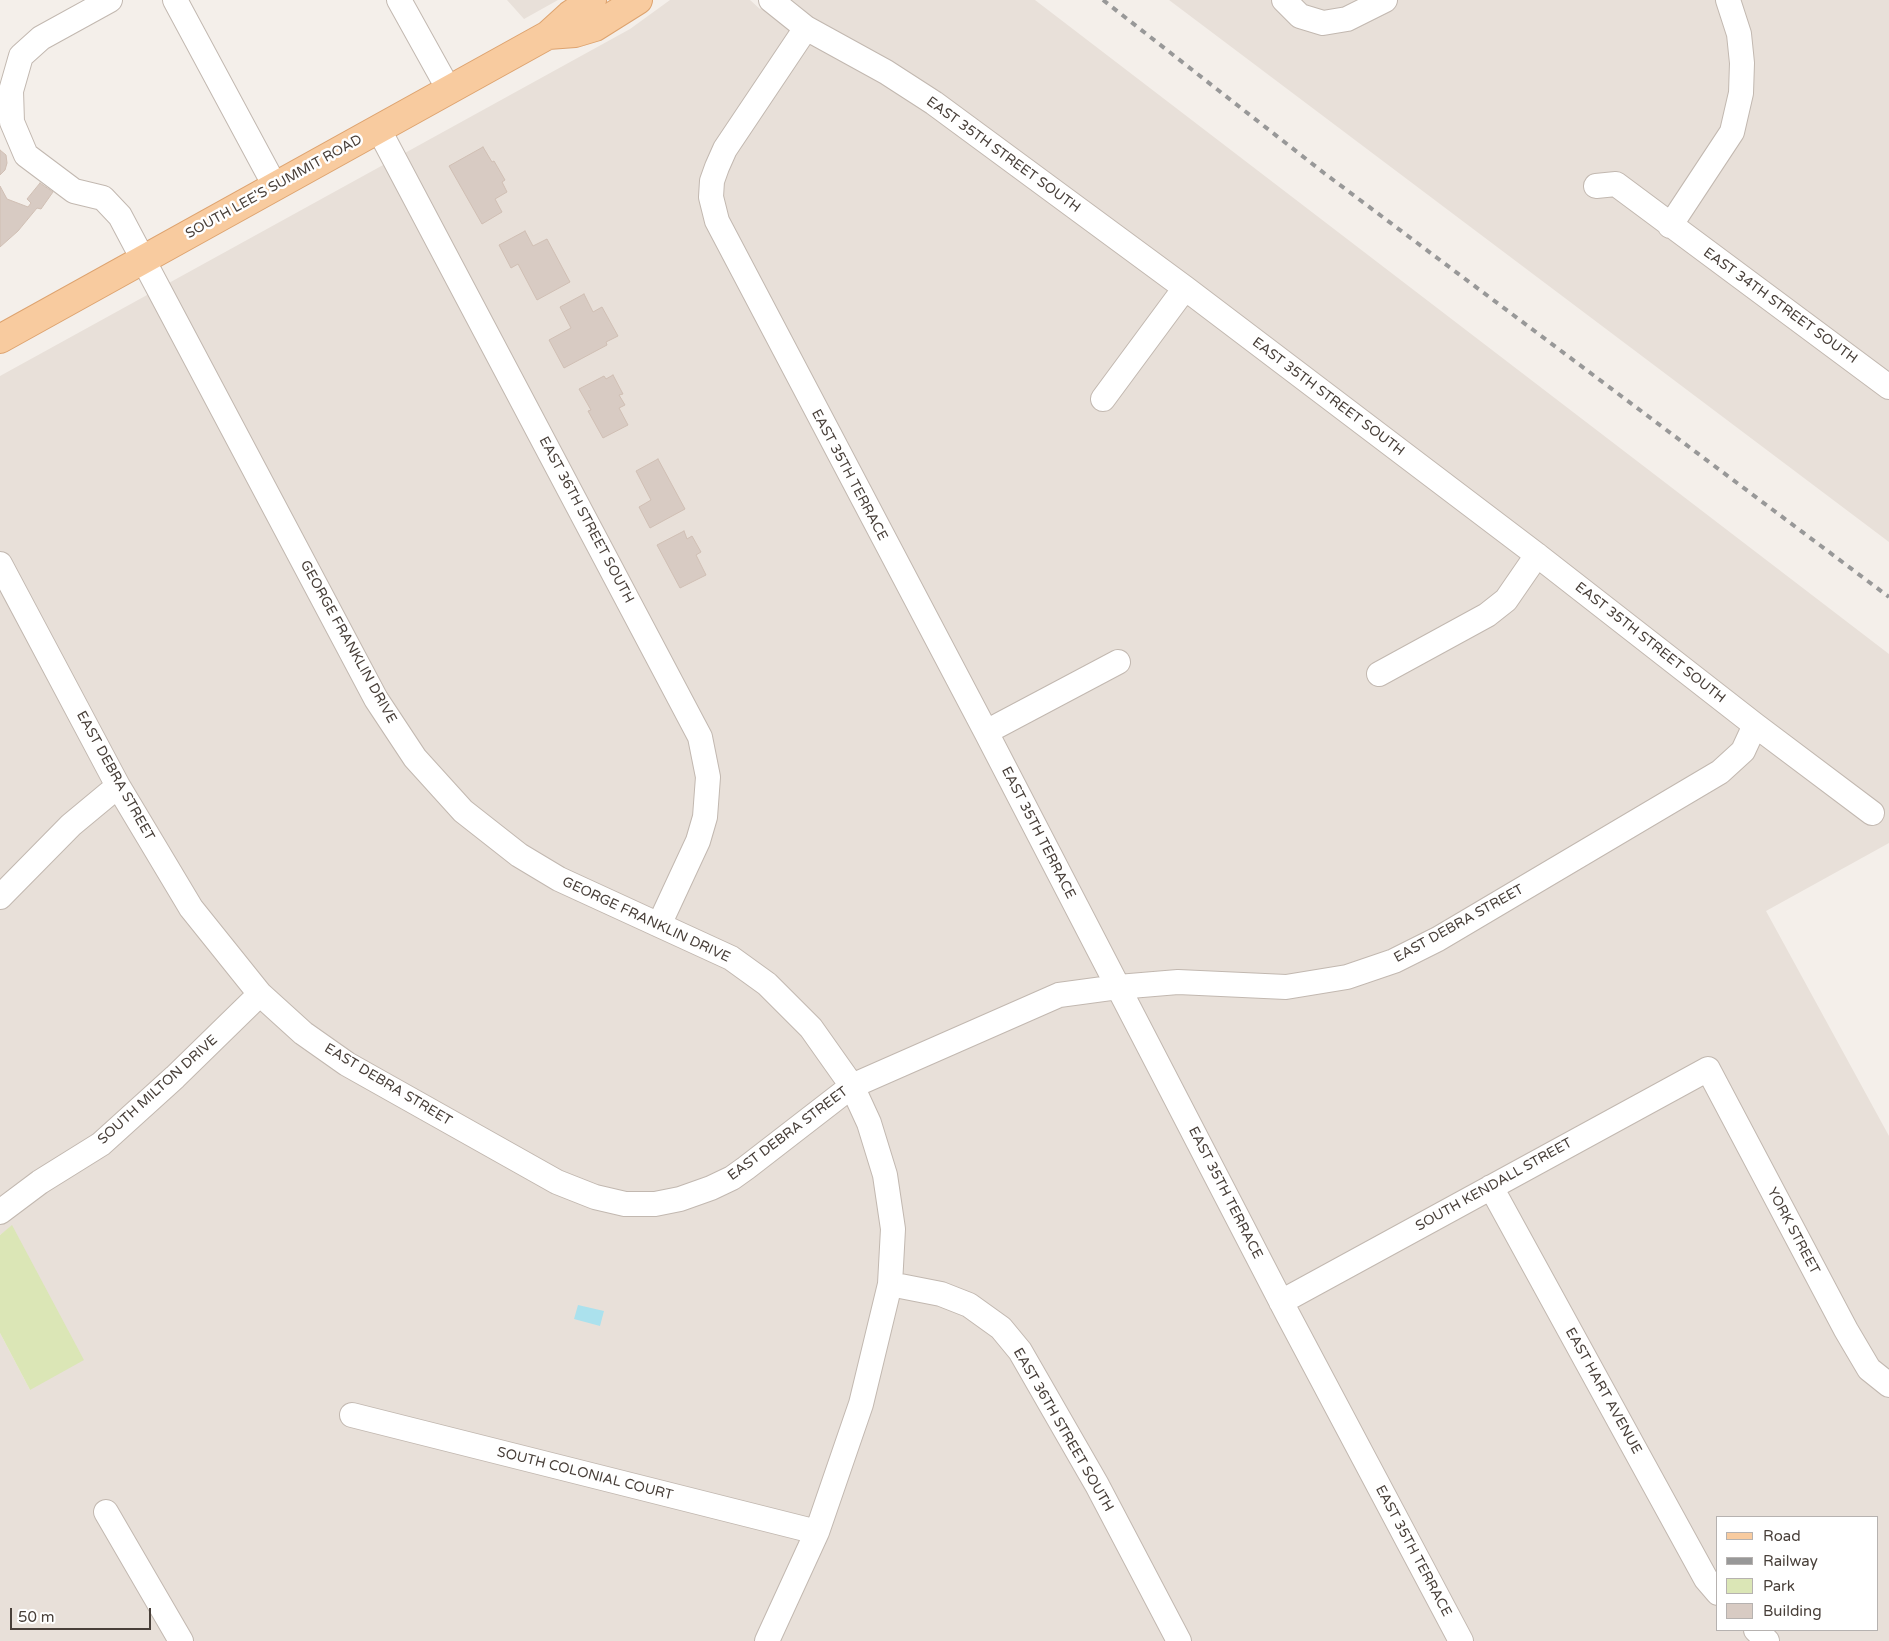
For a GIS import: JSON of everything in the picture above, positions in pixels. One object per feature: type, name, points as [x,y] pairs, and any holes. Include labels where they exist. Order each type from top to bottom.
[{"type":"main road","name":"SOUTH LEE'S SUMMIT ROAD","points":[[0,339],[548,35],[570,15],[592,0]]},
{"type":"main road","name":"SOUTH LEE'S SUMMIT ROAD","points":[[548,35],[575,33],[596,27],[638,0]]},
{"type":"street","points":[[8,77],[21,56],[41,38],[110,0]]},
{"type":"street","points":[[175,0],[275,186]]},
{"type":"street","points":[[399,0],[449,90]]},
{"type":"street","name":"EAST 35TH STREET SOUTH","points":[[771,0],[806,28],[886,72],[934,103],[1185,288],[1537,555],[1755,725],[1872,813]]},
{"type":"street","points":[[1284,0],[1300,16],[1323,23],[1347,19],[1385,0]]},
{"type":"street","points":[[1670,226],[1732,132],[1741,93],[1742,63],[1739,34],[1728,0]]},
{"type":"street","name":"EAST 35TH TERRACE","points":[[806,28],[726,149],[717,166],[712,181],[711,197],[717,221],[986,732],[1281,1302],[1461,1641]]},
{"type":"street","name":"GEORGE FRANKLIN DRIVE","points":[[8,77],[11,91],[12,122],[26,156],[74,191],[103,198],[120,216],[376,699],[416,758],[464,810],[519,855],[559,879],[731,958],[767,984],[811,1028],[852,1086],[869,1123],[885,1175],[893,1229],[890,1284],[861,1404],[817,1532],[767,1641]]},
{"type":"street","name":"EAST 36TH STREET SOUTH","points":[[378,128],[700,737],[708,776],[704,817],[698,841],[659,925]]},
{"type":"street","name":"EAST 34TH STREET SOUTH","points":[[1596,186],[1616,184],[1889,387]]},
{"type":"street","points":[[1103,400],[1185,288]]},
{"type":"street","points":[[1379,674],[1487,616],[1506,600],[1537,555]]},
{"type":"street","name":"EAST DEBRA STREET","points":[[0,564],[118,786],[191,908],[260,994],[303,1033],[347,1064],[557,1182],[594,1197],[625,1204],[655,1204],[680,1199],[732,1178],[852,1086],[1059,995],[1118,987],[1178,982],[1286,988],[1347,977],[1394,961],[1438,939],[1720,772],[1743,751],[1755,725]]},
{"type":"street","points":[[986,732],[1118,662]]},
{"type":"street","points":[[0,897],[71,825],[118,786]]},
{"type":"street","name":"SOUTH MILTON DRIVE","points":[[0,1212],[40,1182],[101,1144],[175,1077],[260,994]]},
{"type":"street","name":"SOUTH KENDALL STREET","points":[[1281,1302],[1708,1069]]},
{"type":"street","name":"YORK STREET","points":[[1708,1069],[1846,1330],[1869,1369],[1889,1385]]},
{"type":"street","name":"EAST HART AVENUE","points":[[1492,1187],[1701,1570],[1716,1590]]},
{"type":"street","name":"EAST 36TH STREET SOUTH","points":[[890,1284],[941,1294],[969,1305],[1001,1328],[1020,1351],[1097,1485],[1178,1641]]},
{"type":"street","name":"SOUTH COLONIAL COURT","points":[[352,1415],[817,1532]]},
{"type":"street","points":[[106,1512],[181,1641]]},
{"type":"street","points":[[1757,1631],[1767,1641]]},
{"type":"shaded area","points":[[507,0],[558,0],[524,19]]},
{"type":"shaded area","points":[[670,0],[750,0],[760,9],[768,0],[1035,0],[1889,654],[1889,843],[1766,911],[1889,1136],[1889,1641],[0,1641],[0,1333],[30,1390],[12,1226],[0,1235],[0,376],[630,29]]},
{"type":"shaded area","points":[[1169,0],[1889,0],[1889,542]]},
{"type":"green space","points":[[12,1225],[84,1360],[30,1390],[0,1333],[0,1235]]},
{"type":"water","points":[[578,1305],[604,1311],[600,1326],[574,1319]]},
{"type":"building","points":[[483,147],[505,180],[502,182],[507,192],[495,199],[502,212],[482,224],[449,166]]},
{"type":"building","points":[[0,150],[6,155],[7,163],[5,170],[0,175]]},
{"type":"building","points":[[40,183],[53,192],[41,209],[37,208],[18,231],[0,247],[0,186],[7,199],[28,207],[31,203],[27,199]]},
{"type":"building","points":[[525,231],[533,246],[547,239],[570,282],[537,300],[518,264],[511,268],[499,245]]},
{"type":"building","points":[[584,294],[593,312],[602,307],[618,336],[606,342],[607,345],[564,368],[549,340],[571,328],[560,307]]},
{"type":"building","points":[[613,375],[623,394],[619,395],[625,405],[619,408],[628,425],[603,438],[588,411],[591,410],[579,389],[604,376],[606,379]]},
{"type":"building","points":[[658,459],[685,509],[650,528],[639,507],[651,500],[636,471]]},
{"type":"building","points":[[684,531],[687,539],[692,536],[701,552],[696,555],[706,575],[680,588],[657,545]]},
{"type":"railway","points":[[1103,0],[1324,173],[1889,597]]}]
